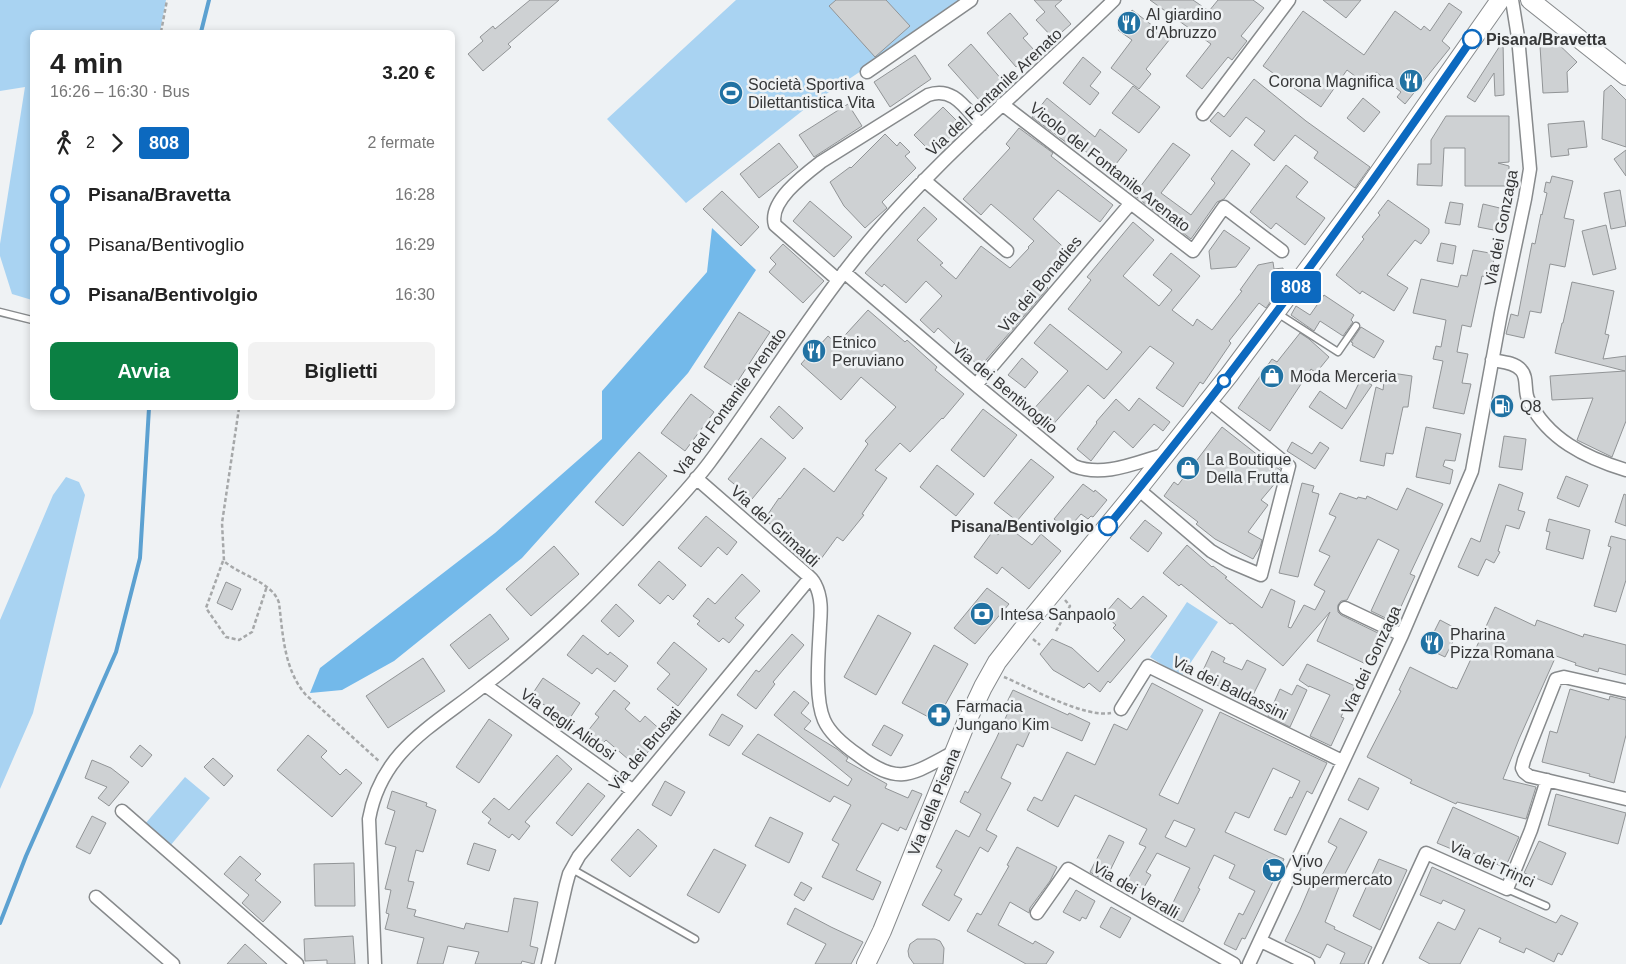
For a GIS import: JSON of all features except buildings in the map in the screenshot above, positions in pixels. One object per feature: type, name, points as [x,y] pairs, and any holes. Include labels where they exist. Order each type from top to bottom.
[{"type":"main road","name":"Via della Pisana","points":[[866,964],[882,931],[976,700],[1009,645],[1209,401],[1366,191],[1500,0]]},
{"type":"main road","points":[[1530,0],[1626,76]]},
{"type":"street","points":[[867,72],[971,0]]},
{"type":"street","name":"Via del Fontanile Arenato","points":[[375,964],[368,827],[373,802],[388,769],[412,740],[535,644],[579,604],[665,515],[742,418],[789,347],[841,276],[879,229],[924,180],[980,124],[1063,50],[1114,0]]},
{"type":"street","points":[[1203,114],[1289,0]]},
{"type":"street","name":"Via dei Gonzaga","points":[[1249,964],[1402,635],[1472,470],[1530,169],[1518,37],[1512,0]]},
{"type":"street","name":"Via dei Bentivoglio","points":[[980,124],[954,96],[945,92],[928,94],[821,162],[809,172],[784,196],[775,210],[775,225],[976,385],[1066,461],[1078,468],[1092,470],[1111,469],[1166,454]]},
{"type":"street","name":"Vicolo del Fontanile Arenato","points":[[1002,104],[1193,251],[1224,207],[1282,251]]},
{"type":"street","points":[[924,180],[1007,251]]},
{"type":"street","name":"Via dei Bonadies","points":[[976,385],[1130,204]]},
{"type":"street","points":[[1492,360],[1514,365],[1521,370],[1524,375],[1526,394],[1534,410],[1560,438],[1587,456],[1626,470]]},
{"type":"street","points":[[1138,489],[1211,551],[1228,561],[1262,575],[1289,466],[1209,401]]},
{"type":"street","name":"Via dei Grimaldi","points":[[696,478],[810,578],[818,590],[821,610],[818,676],[820,702],[823,717],[832,732],[862,758],[879,769],[894,775],[912,773],[954,752]]},
{"type":"street","name":"Via dei Brusati","points":[[548,964],[566,885],[572,869],[584,849],[810,578]]},
{"type":"street","points":[[1345,608],[1402,635]]},
{"type":"street","name":"Via dei Baldassini","points":[[1121,709],[1148,666],[1342,761]]},
{"type":"street","points":[[1626,691],[1564,677],[1556,679],[1523,765],[1523,770],[1527,775],[1626,799]]},
{"type":"street","name":"Via degli Alidosi","points":[[484,685],[632,790]]},
{"type":"street","points":[[1507,889],[1531,830],[1547,780]]},
{"type":"street","points":[[122,811],[298,964]]},
{"type":"street","name":"Via dei Trinci","points":[[1375,964],[1426,853],[1507,889]]},
{"type":"street","name":"Via dei Veralli","points":[[1037,913],[1068,870],[1234,964]]},
{"type":"street","points":[[96,897],[173,964]]},
{"type":"street","points":[[1261,941],[1308,964]]},
{"type":"lane","points":[[0,312],[30,320]]},
{"type":"lane","points":[[1276,312],[1338,352],[1356,326]]},
{"type":"lane","points":[[572,869],[695,939]]},
{"type":"lane","name":"Via dei Trinci","points":[[1507,889],[1546,906]]},
{"type":"path","points":[[161,30],[167,0]]},
{"type":"path","points":[[239,410],[222,523],[224,561],[206,608],[226,637],[239,640],[252,632],[267,586]]},
{"type":"path","points":[[224,561],[267,586],[276,595],[280,603],[288,662],[299,687],[388,769]]},
{"type":"path","points":[[1054,590],[1070,606],[1056,631]]},
{"type":"path","points":[[992,671],[1073,707],[1097,715],[1115,713],[1121,709]]},
{"type":"shaded area","points":[[0,0],[166,0],[160,30],[30,30],[30,299],[12,294],[0,256],[0,244],[25,87],[0,91]]},
{"type":"shaded area","name":"Società Sportiva Dilettantistica Vita","points":[[736,0],[969,0],[811,104],[686,203],[607,119]]},
{"type":"shaded area","points":[[712,228],[756,270],[688,373],[522,558],[394,661],[342,690],[310,693],[320,668],[495,533],[602,439],[602,391],[707,272]]},
{"type":"shaded area","points":[[66,477],[79,482],[85,495],[33,713],[0,789],[0,620],[53,495]]},
{"type":"shaded area","points":[[1187,602],[1218,622],[1181,677],[1150,657]]},
{"type":"shaded area","points":[[185,777],[210,798],[170,846],[145,824]]},
{"type":"waterway","points":[[202,30],[209,0]]},
{"type":"waterway","points":[[0,923],[26,856],[116,652],[140,558],[149,410]]},
{"type":"bus line","name":"808","points":[[1108,526],[1229,375],[1308,270],[1366,191],[1472,39]]},
{"type":"place","name":"Al giardino d'Abruzzo","points":[[1129,23]]},
{"type":"place","name":"Pisana/Bravetta","points":[[1472,39]]},
{"type":"place","name":"Corona Magnifica","points":[[1411,81]]},
{"type":"place","name":"Società Sportiva Dilettantistica Vita","points":[[731,93]]},
{"type":"place","name":"Etnico Peruviano","points":[[814,351]]},
{"type":"place","name":"Moda Merceria","points":[[1272,376]]},
{"type":"place","name":"Q8","points":[[1502,406]]},
{"type":"place","name":"La Boutique Della Frutta","points":[[1188,468]]},
{"type":"place","name":"Pisana/Bentivolgio","points":[[1108,526]]},
{"type":"place","name":"Intesa Sanpaolo","points":[[982,614]]},
{"type":"place","name":"Pharina Pizza Romana","points":[[1432,643]]},
{"type":"place","name":"Farmacia Jungano Kim","points":[[939,715]]},
{"type":"place","name":"Vivo Supermercato","points":[[1274,870]]}]
